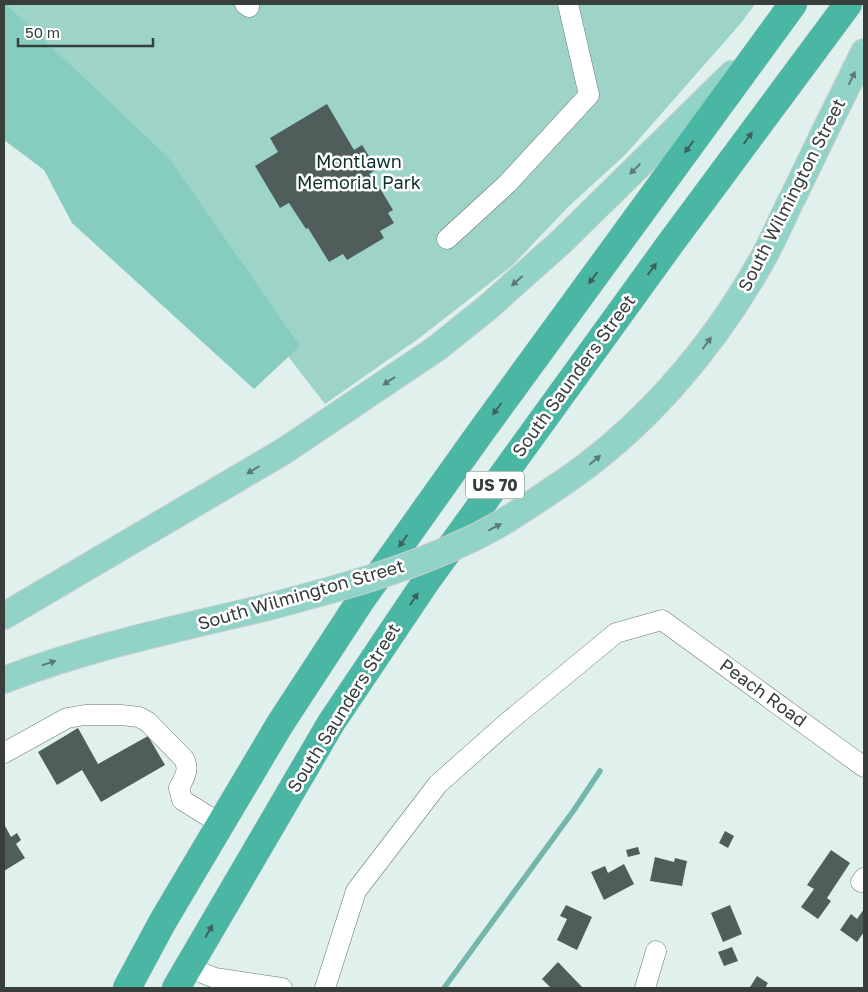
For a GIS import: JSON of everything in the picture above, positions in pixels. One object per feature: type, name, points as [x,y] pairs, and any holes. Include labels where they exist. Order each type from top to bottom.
[{"type":"highway","name":"US 70","points":[[127,988],[163,921],[280,724],[359,603],[480,433],[793,4]]},
{"type":"highway","name":"South Saunders Street","points":[[181,978],[331,723],[427,580],[687,221],[848,4]]},
{"type":"main road","points":[[4,616],[284,451],[438,348],[487,308],[562,241],[770,37]]},
{"type":"main road","name":"South Wilmington Street","points":[[4,680],[44,664],[88,651],[268,607],[358,582],[440,554],[502,523],[581,471],[620,438],[675,383],[739,298],[762,259],[864,52]]},
{"type":"street","points":[[447,239],[508,183],[589,95],[568,4]]},
{"type":"street","name":"Peach Road","points":[[325,988],[356,891],[438,784],[508,722],[616,633],[662,620],[861,757]]},
{"type":"street","points":[[4,753],[66,718],[85,715],[139,717],[148,722],[184,759],[187,765],[186,774],[179,788],[182,800],[221,824]]},
{"type":"street","points":[[645,988],[656,950]]},
{"type":"street","points":[[181,978],[215,978],[282,988]]},
{"type":"green space","name":"Montlawn Memorial Park","points":[[4,4],[755,4],[741,23],[626,154],[567,208],[512,266],[418,339],[325,404],[84,93]]},
{"type":"green space","points":[[4,4],[169,158],[300,346],[254,389],[72,223],[44,170],[4,140]]},
{"type":"building","name":"Montlawn Memorial Park","points":[[327,104],[354,150],[362,145],[377,169],[369,174],[393,210],[388,213],[394,223],[380,231],[384,238],[347,260],[343,254],[329,262],[308,228],[306,229],[289,203],[280,208],[255,166],[278,152],[270,138]]},
{"type":"building","points":[[78,728],[98,764],[148,736],[165,765],[101,802],[82,770],[57,785],[38,752]]},
{"type":"building","points":[[4,824],[11,837],[17,833],[21,840],[16,844],[25,858],[4,871]]},
{"type":"building","points":[[725,831],[734,836],[728,848],[719,843]]},
{"type":"building","points":[[638,847],[640,854],[628,857],[626,850]]},
{"type":"building","points":[[831,850],[850,863],[827,898],[831,901],[818,919],[801,907],[814,889],[807,885]]},
{"type":"building","points":[[655,857],[674,862],[675,858],[687,861],[682,886],[650,881]]},
{"type":"building","points":[[624,864],[634,884],[604,900],[591,872],[605,866],[608,873]]},
{"type":"building","points":[[566,905],[592,917],[577,950],[557,940],[567,919],[560,916]]},
{"type":"building","points":[[730,905],[742,934],[723,942],[711,913]]},
{"type":"building","points":[[864,909],[864,932],[857,942],[840,930],[851,914],[857,919]]},
{"type":"building","points":[[732,947],[738,961],[724,966],[718,952]]},
{"type":"building","points":[[558,962],[582,987],[551,988],[542,979]]},
{"type":"building","points":[[757,976],[768,983],[765,988],[750,987]]},
{"type":"waterway","points":[[444,988],[574,810],[600,771]]}]
